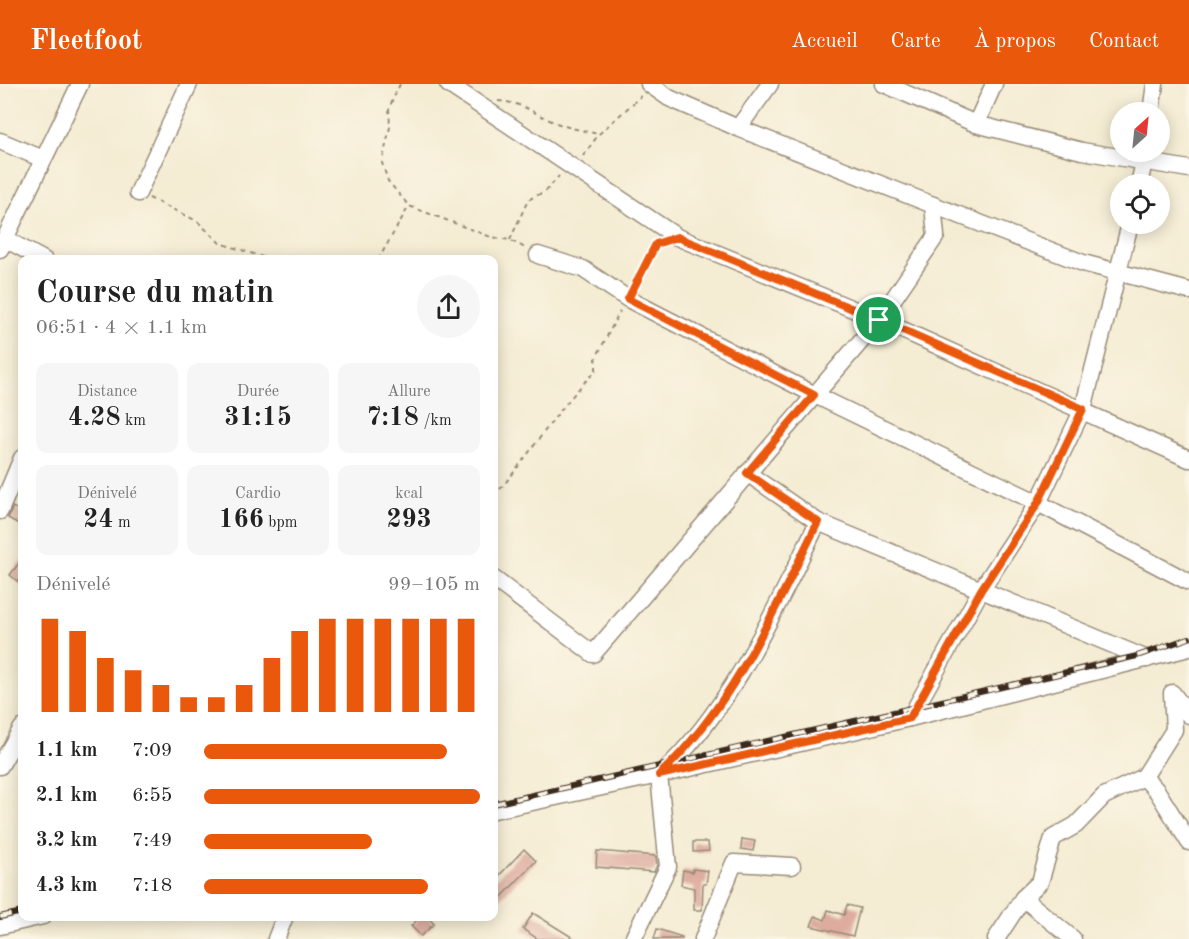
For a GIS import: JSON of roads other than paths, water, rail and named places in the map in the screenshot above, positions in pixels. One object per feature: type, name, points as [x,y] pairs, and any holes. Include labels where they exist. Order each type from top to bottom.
[{"type":"street","points":[[31,255],[2,244],[80,84]]},
{"type":"street","points":[[138,193],[189,84]]},
{"type":"street","points":[[448,84],[677,237],[879,320],[1083,409],[1189,459]]},
{"type":"street","points":[[649,84],[669,98],[738,128],[933,205],[1083,262],[1189,291]]},
{"type":"street","points":[[738,128],[770,84]]},
{"type":"street","points":[[884,84],[976,124],[1082,151],[1110,154]]},
{"type":"street","points":[[976,124],[994,84]]},
{"type":"street","points":[[1152,102],[1155,84]]},
{"type":"street","points":[[0,141],[43,159]]},
{"type":"street","points":[[1163,162],[1189,169]]},
{"type":"street","points":[[498,582],[593,654],[879,320],[936,236],[933,205]]},
{"type":"street","points":[[910,718],[981,590],[1038,503],[1083,409],[1128,234]]},
{"type":"street","points":[[538,255],[583,269],[628,299],[814,395],[1038,503],[1189,582]]},
{"type":"street","points":[[0,511],[18,468]]},
{"type":"street","points":[[747,473],[818,522],[1148,659]]},
{"type":"street","points":[[659,775],[673,763],[727,693],[818,522]]},
{"type":"street","points":[[498,809],[910,718],[1189,648]]},
{"type":"street","points":[[996,939],[1023,898],[1040,882],[1053,838],[1076,825],[1104,796],[1144,777],[1174,730],[1172,693],[1189,715]]},
{"type":"street","points":[[0,766],[18,735]]},
{"type":"street","points":[[633,939],[668,867],[659,775]]},
{"type":"street","points":[[1144,777],[1156,791],[1189,842]]},
{"type":"street","points":[[703,939],[734,863],[792,866]]},
{"type":"street","points":[[1023,898],[1073,939]]},
{"type":"street","points":[[0,926],[22,921]]},
{"type":"street","points":[[276,939],[283,921]]},
{"type":"railway","points":[[498,803],[1137,656],[1189,638]]},
{"type":"railway","points":[[0,917],[18,913]]}]
